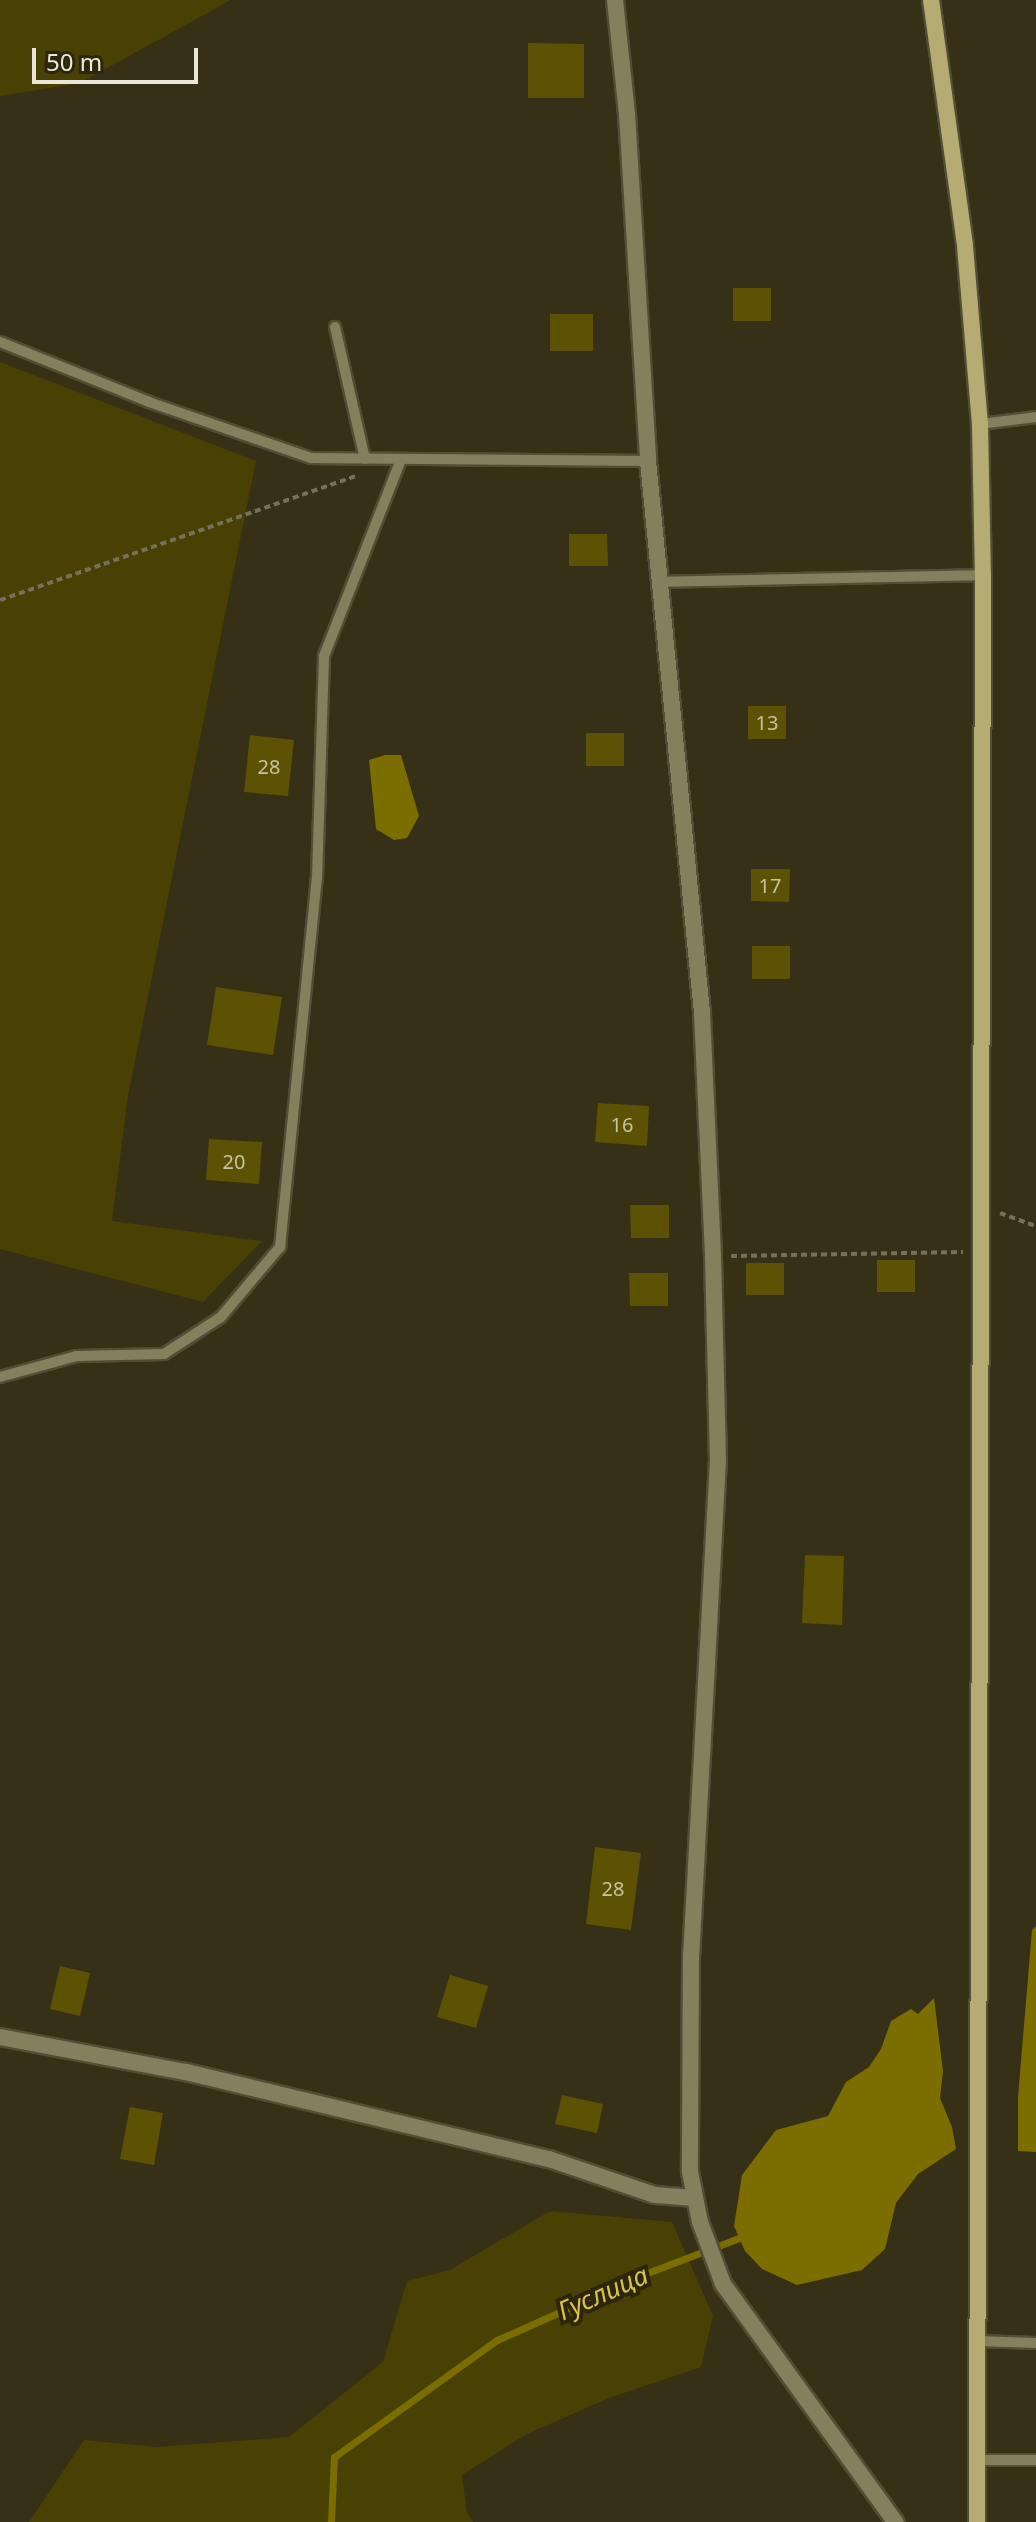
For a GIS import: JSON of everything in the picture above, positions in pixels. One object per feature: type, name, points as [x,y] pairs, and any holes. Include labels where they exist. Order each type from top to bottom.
[{"type":"main road","points":[[931,0],[965,246],[980,424],[983,575],[977,2522]]},
{"type":"street","points":[[615,0],[627,114],[658,582],[702,1013],[713,1256],[718,1460],[691,1954],[690,2172],[700,2222],[723,2284],[895,2522]]},
{"type":"street","points":[[0,2037],[186,2072],[549,2159],[655,2195],[695,2198]]},
{"type":"lane","points":[[335,327],[365,459]]},
{"type":"lane","points":[[0,342],[149,402],[311,458],[648,461]]},
{"type":"lane","points":[[980,424],[1036,417]]},
{"type":"lane","points":[[0,1377],[77,1356],[164,1354],[221,1317],[280,1247],[317,879],[324,656],[401,460]]},
{"type":"lane","points":[[658,582],[983,575]]},
{"type":"lane","points":[[977,2341],[1036,2343]]},
{"type":"lane","points":[[977,2460],[1036,2460]]},
{"type":"path","points":[[0,600],[401,460]]},
{"type":"path","points":[[982,1207],[1036,1226]]},
{"type":"path","points":[[713,1256],[982,1251]]},
{"type":"shaded area","points":[[0,0],[231,0],[80,83],[0,96]]},
{"type":"shaded area","points":[[0,362],[256,461],[128,1096],[112,1221],[262,1241],[203,1302],[0,1249]]},
{"type":"shaded area","points":[[385,755],[401,755],[419,816],[407,838],[394,840],[376,829],[369,760]]},
{"type":"shaded area","points":[[1036,1926],[1036,2152],[1018,2151],[1018,2097],[1032,1930]]},
{"type":"shaded area","points":[[934,1998],[943,2071],[940,2098],[952,2127],[956,2149],[918,2174],[896,2203],[885,2249],[862,2270],[797,2285],[762,2269],[745,2251],[734,2226],[742,2175],[776,2130],[828,2116],[846,2082],[869,2067],[881,2049],[891,2021],[911,2009],[918,2014]]},
{"type":"shaded area","points":[[550,2211],[672,2222],[713,2316],[701,2367],[609,2398],[525,2435],[462,2475],[467,2513],[473,2522],[29,2522],[84,2440],[157,2447],[289,2437],[383,2362],[407,2281],[450,2270]]},
{"type":"building","points":[[528,43],[584,44],[584,98],[528,98]]},
{"type":"building","points":[[733,288],[771,288],[771,321],[733,321]]},
{"type":"building","points":[[550,314],[593,314],[593,351],[550,351]]},
{"type":"building","points":[[569,534],[607,534],[608,566],[569,566]]},
{"type":"building","points":[[748,706],[786,706],[786,739],[748,739]]},
{"type":"building","points":[[586,733],[624,733],[624,766],[586,766]]},
{"type":"building","points":[[250,735],[294,740],[288,796],[244,792]]},
{"type":"building","points":[[751,869],[790,869],[789,902],[751,901]]},
{"type":"building","points":[[752,946],[790,946],[790,979],[752,979]]},
{"type":"building","points":[[216,987],[282,997],[273,1055],[207,1045]]},
{"type":"building","points":[[598,1103],[649,1106],[647,1146],[595,1142]]},
{"type":"building","points":[[209,1139],[262,1142],[259,1184],[206,1180]]},
{"type":"building","points":[[630,1205],[669,1205],[669,1238],[631,1238]]},
{"type":"building","points":[[877,1260],[915,1260],[915,1292],[877,1292]]},
{"type":"building","points":[[746,1263],[784,1263],[784,1295],[746,1295]]},
{"type":"building","points":[[629,1273],[668,1273],[668,1306],[630,1306]]},
{"type":"building","points":[[805,1555],[844,1556],[842,1625],[802,1623]]},
{"type":"building","points":[[595,1847],[641,1853],[631,1930],[586,1924]]},
{"type":"building","points":[[60,1966],[90,1973],[80,2016],[50,2009]]},
{"type":"building","points":[[450,1975],[488,1986],[476,2028],[437,2017]]},
{"type":"building","points":[[562,2095],[603,2104],[597,2133],[555,2124]]},
{"type":"building","points":[[130,2107],[163,2113],[154,2165],[120,2159]]},
{"type":"waterway","name":"Гуслица","points":[[331,2522],[334,2457],[497,2340],[642,2275],[744,2236]]}]
